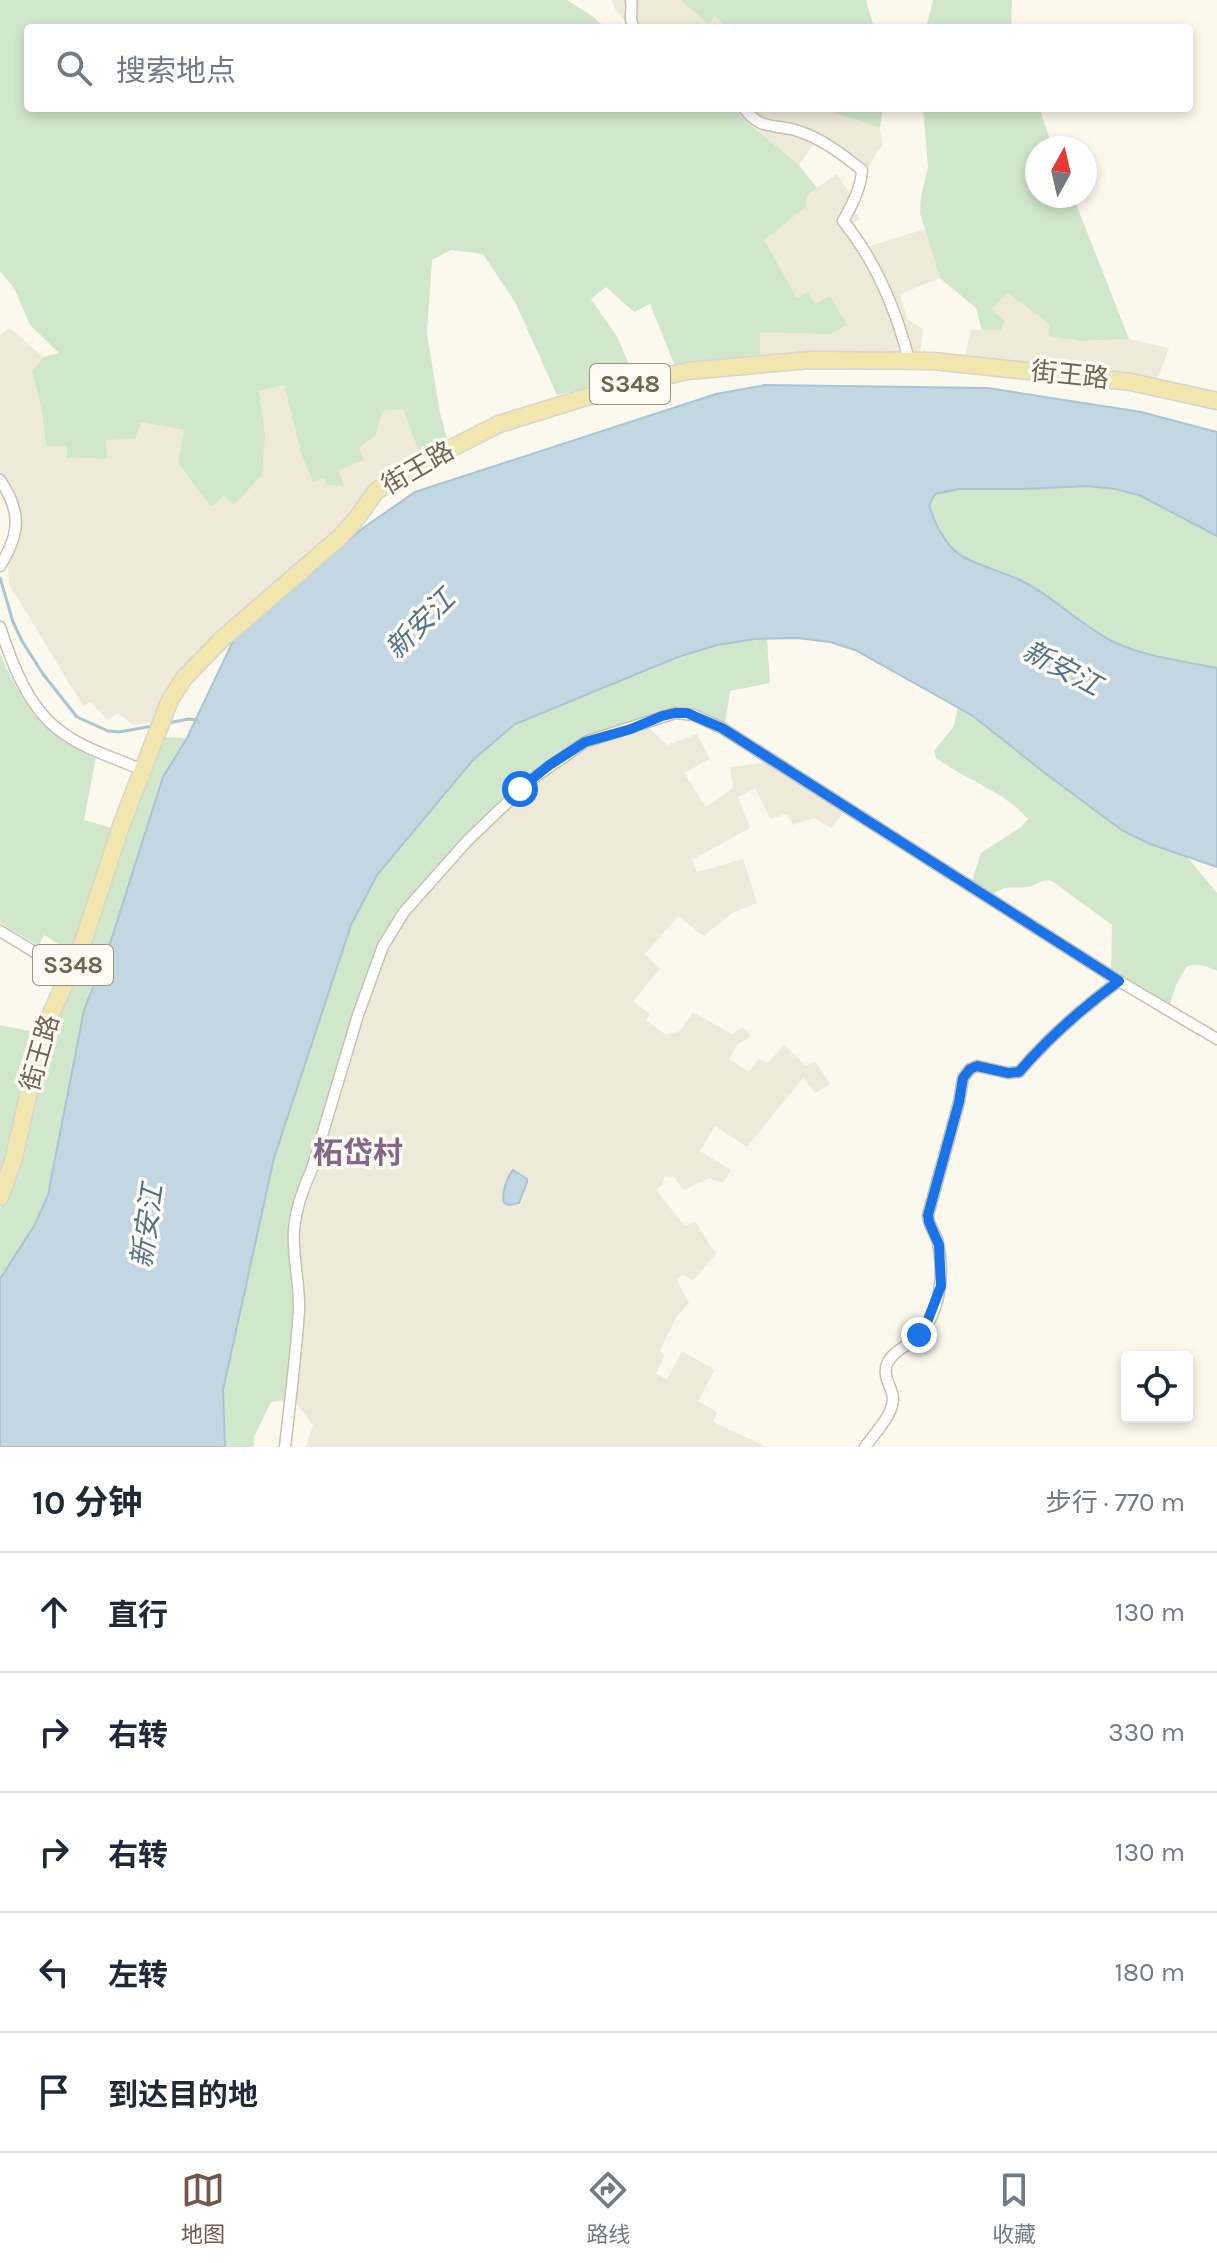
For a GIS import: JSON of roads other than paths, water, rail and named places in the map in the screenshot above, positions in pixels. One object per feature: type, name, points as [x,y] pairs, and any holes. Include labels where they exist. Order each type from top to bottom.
[{"type":"main road","name":"街王路","points":[[0,1197],[13,1161],[43,1032],[83,942],[142,770],[170,700],[184,678],[222,639],[340,537],[376,491],[499,424],[619,387],[687,371],[810,360],[909,360],[1131,382],[1217,401]]},
{"type":"street","points":[[631,0],[632,24]]},
{"type":"street","points":[[747,112],[763,125],[802,132],[836,149],[862,170],[852,205],[843,221],[876,271],[902,334],[909,360]]},
{"type":"street","points":[[0,480],[10,495],[16,517],[13,543],[0,566]]},
{"type":"street","points":[[0,627],[13,665],[35,703],[52,724],[84,745],[142,770]]},
{"type":"street","points":[[285,1447],[298,1315],[299,1282],[294,1240],[296,1217],[377,959],[404,912],[468,840],[531,780],[585,742],[668,714],[694,715],[722,728],[1119,981],[1217,1039]]},
{"type":"street","points":[[0,931],[46,959],[66,981]]},
{"type":"street","points":[[865,1447],[891,1407],[892,1396],[885,1376],[888,1362],[924,1330],[940,1293],[939,1245],[928,1218],[963,1078],[977,1066],[1008,1073],[1019,1072],[1059,1029],[1119,981]]},
{"type":"water","name":"新安江","points":[[765,385],[988,388],[1141,412],[1217,432],[1217,536],[1139,495],[1088,486],[959,489],[935,494],[929,505],[941,534],[959,554],[1036,589],[1116,643],[1140,652],[1217,668],[1217,867],[1150,844],[1123,831],[973,716],[855,650],[830,642],[797,638],[756,639],[717,645],[678,657],[515,724],[473,760],[377,875],[351,925],[274,1158],[223,1390],[225,1447],[0,1447],[0,1279],[34,1226],[48,1195],[84,1010],[107,953],[163,777],[187,738],[234,639],[363,528],[415,492],[716,394]]},
{"type":"water","points":[[513,1170],[527,1182],[519,1203],[509,1205],[504,1203],[503,1195]]},
{"type":"waterway","points":[[0,578],[22,641],[77,717],[108,731],[153,726]]},
{"type":"waterway","points":[[168,723],[196,720]]},
{"type":"district","name":"柘岱村","points":[[358,1153]]}]
